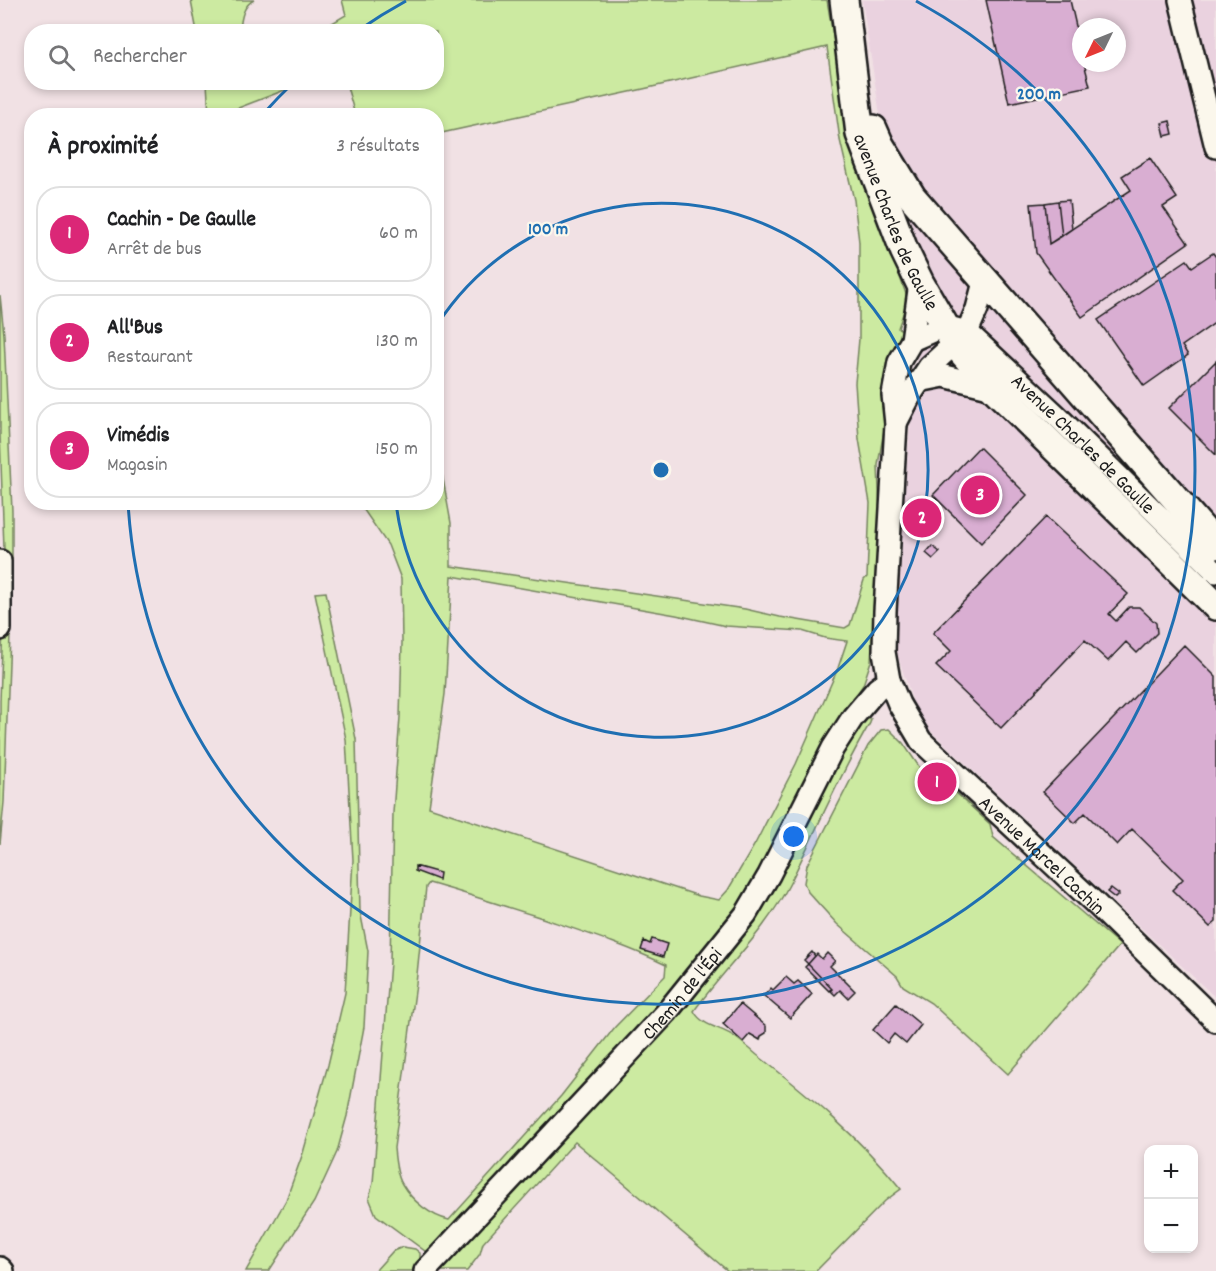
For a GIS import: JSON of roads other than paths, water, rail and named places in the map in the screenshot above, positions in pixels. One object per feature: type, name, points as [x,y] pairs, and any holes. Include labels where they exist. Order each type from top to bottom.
[{"type":"main road","name":"avenue Charles de Gaulle","points":[[844,0],[860,134],[900,239],[920,283],[955,334]]},
{"type":"main road","name":"avenue Charles de Gaulle","points":[[856,92],[880,145],[912,197],[984,282]]},
{"type":"main road","name":"Avenue Charles de Gaulle","points":[[984,282],[1216,545]]},
{"type":"main road","name":"Avenue Charles de Gaulle","points":[[955,334],[994,388],[1216,606]]},
{"type":"street","points":[[1179,0],[1216,147]]},
{"type":"street","name":"Avenue Marcel Cachin","points":[[896,424],[919,381],[977,309],[984,282]]},
{"type":"street","name":"Avenue Marcel Cachin","points":[[920,283],[912,340],[899,362],[894,395],[896,424],[884,652],[889,680],[902,710],[921,741],[1098,906],[1216,1021]]},
{"type":"street","points":[[912,340],[955,334]]},
{"type":"street","name":"Avenue Charles de Gaulle","points":[[955,334],[1056,416],[1216,572]]},
{"type":"street","points":[[919,381],[944,376],[994,388]]},
{"type":"street","points":[[0,561],[0,629]]},
{"type":"street","name":"Chemin de l'Épi","points":[[425,1271],[666,1013],[746,914],[769,875],[833,748],[853,717],[877,689],[889,680]]},
{"type":"place","name":"Vimédis","points":[[980,495]]},
{"type":"place","name":"All'Bus","points":[[922,518]]},
{"type":"place","name":"Cachin - De Gaulle","points":[[937,782]]}]
